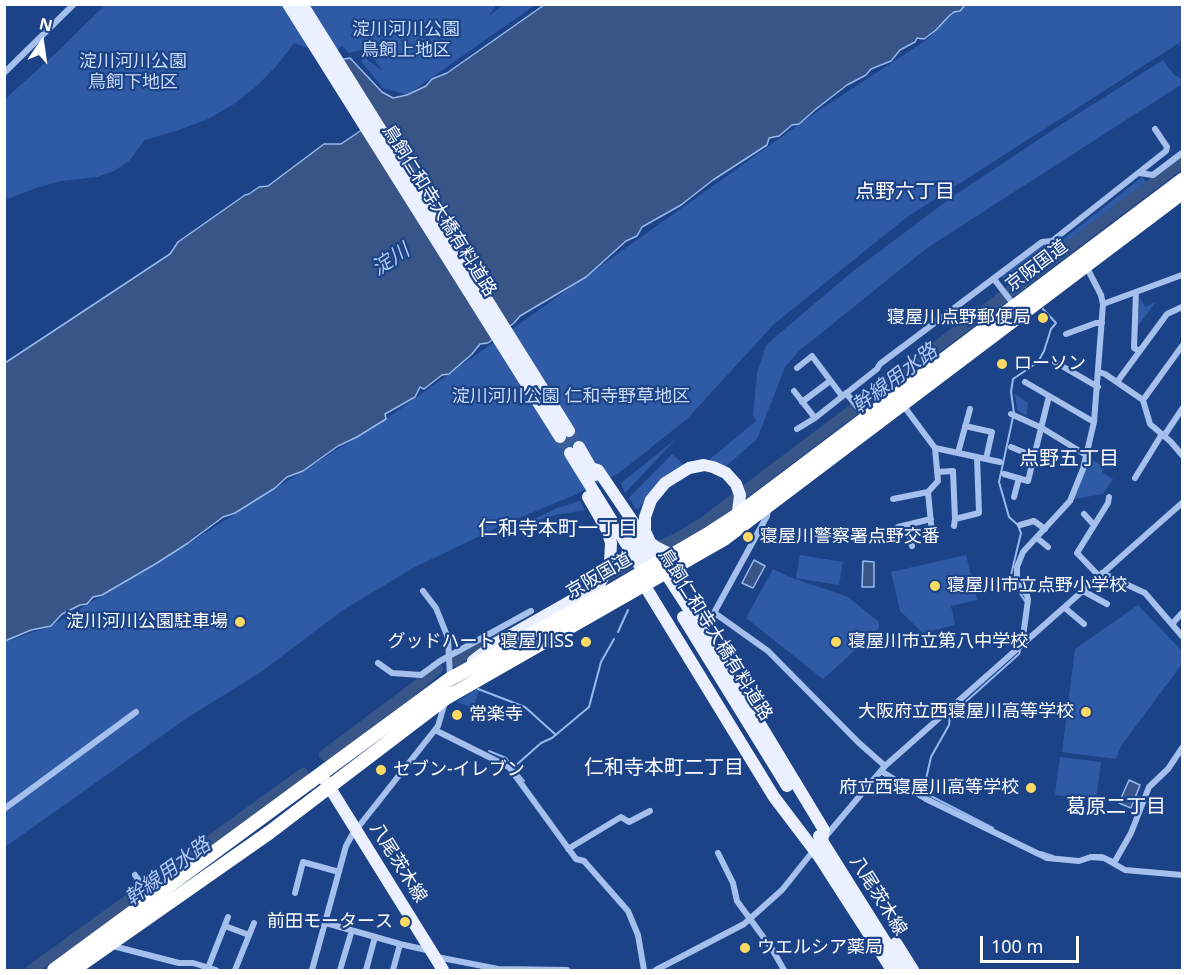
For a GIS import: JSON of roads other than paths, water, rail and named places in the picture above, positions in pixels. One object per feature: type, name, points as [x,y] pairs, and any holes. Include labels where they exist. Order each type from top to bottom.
[{"type":"highway","name":"京阪国道","points":[[54,970],[147,892],[325,780],[446,698],[662,568],[737,515],[864,414],[1012,302],[1182,180]]},
{"type":"highway","name":"京阪国道","points":[[662,568],[724,539],[1182,193]]},
{"type":"highway","name":"京阪国道","points":[[74,970],[270,832],[325,780],[450,679],[642,580]]},
{"type":"main road","name":"鳥飼仁和寺大橋有料道路","points":[[288,4],[564,434],[302,4]]},
{"type":"main road","name":"鳥飼仁和寺大橋有料道路","points":[[574,450],[705,662],[822,841]]},
{"type":"main road","points":[[450,679],[518,625],[599,585],[607,572],[612,553],[607,530],[581,484],[587,471],[598,470],[644,538],[656,547],[668,553],[681,555],[706,546],[718,538],[728,528],[738,512],[740,495],[736,484],[726,473],[713,467],[704,465],[689,468],[665,483],[651,500],[645,517],[645,531],[662,568],[716,651],[824,830],[822,841]]},
{"type":"main road","points":[[642,580],[774,798],[797,827]]},
{"type":"main road","name":"鳥飼仁和寺大橋有料道路","points":[[705,662],[797,827]]},
{"type":"main road","name":"八尾茨木線","points":[[325,780],[443,970]]},
{"type":"main road","name":"八尾茨木線","points":[[797,827],[818,855],[892,970]]},
{"type":"main road","name":"八尾茨木線","points":[[822,841],[903,970]]},
{"type":"main road","points":[[814,851],[814,860],[883,970]]},
{"type":"main road","points":[[842,871],[849,873],[914,970]]},
{"type":"street","points":[[4,73],[70,6]]},
{"type":"street","points":[[797,429],[815,418],[877,369],[880,364],[1042,242],[1052,241],[1166,152],[1167,147],[1155,129]]},
{"type":"street","points":[[1138,173],[1153,175],[1182,153]]},
{"type":"street","points":[[1022,644],[1028,595],[1017,583],[1017,567],[1023,552],[1070,501],[1086,455],[1094,422],[1103,304],[1086,265]]},
{"type":"street","points":[[1103,304],[1182,275]]},
{"type":"street","points":[[994,279],[1012,302]]},
{"type":"street","points":[[1136,292],[1134,348],[1140,351]]},
{"type":"street","points":[[1118,382],[1167,314],[1182,307]]},
{"type":"street","points":[[1066,334],[1102,323]]},
{"type":"street","points":[[1143,400],[1182,346]]},
{"type":"street","points":[[797,368],[812,356],[830,381],[864,414]]},
{"type":"street","points":[[1055,362],[1098,387]]},
{"type":"street","points":[[1099,372],[1143,400],[1150,423],[1182,455]]},
{"type":"street","points":[[802,402],[830,381]]},
{"type":"street","points":[[1025,382],[1094,422]]},
{"type":"street","points":[[794,391],[815,418]]},
{"type":"street","points":[[1004,474],[1028,481],[1049,396]]},
{"type":"street","points":[[893,499],[928,492],[938,481],[935,448],[902,405]]},
{"type":"street","points":[[958,453],[970,409]]},
{"type":"street","points":[[1135,478],[1182,409]]},
{"type":"street","points":[[1011,414],[1042,428],[1086,455]]},
{"type":"street","points":[[965,426],[992,432],[986,459]]},
{"type":"street","points":[[1011,447],[1035,457]]},
{"type":"street","points":[[935,448],[1000,462]]},
{"type":"street","points":[[937,472],[953,471],[955,523],[979,513],[976,457]]},
{"type":"street","points":[[1014,497],[1019,478]]},
{"type":"street","points":[[928,492],[932,534]]},
{"type":"street","points":[[1109,497],[1108,503],[1077,553],[1101,574],[1145,592],[1182,636]]},
{"type":"street","points":[[656,970],[750,919],[782,890],[883,768],[1182,503]]},
{"type":"street","points":[[768,506],[767,516],[716,614],[768,651],[883,768],[926,799],[1047,858],[1079,861],[1097,857],[1115,862],[1122,869],[1133,872],[1182,875]]},
{"type":"street","points":[[1084,514],[1094,525]]},
{"type":"street","points":[[898,527],[931,519]]},
{"type":"street","points":[[1020,525],[1034,521],[1045,529]]},
{"type":"street","points":[[907,525],[912,546]]},
{"type":"street","points":[[1037,538],[1048,547]]},
{"type":"street","points":[[312,970],[346,846],[441,721],[450,679],[448,638],[436,608],[423,591]]},
{"type":"street","points":[[1083,591],[1107,604]]},
{"type":"street","points":[[1065,608],[1084,624]]},
{"type":"street","points":[[378,663],[392,673],[421,675],[450,656],[518,625],[531,611]]},
{"type":"street","points":[[1172,624],[1182,613]]},
{"type":"street","points":[[4,809],[136,712]]},
{"type":"street","points":[[435,730],[509,767],[576,859],[584,861],[628,911],[638,935],[644,970]]},
{"type":"street","points":[[1115,862],[1131,833],[1149,787],[1168,769],[1182,748]]},
{"type":"street","points":[[568,849],[621,817],[629,822],[650,811]]},
{"type":"street","points":[[717,853],[733,883],[737,901],[772,949],[784,970]]},
{"type":"street","points":[[295,893],[303,862],[339,872]]},
{"type":"street","points":[[135,875],[147,892]]},
{"type":"street","points":[[208,968],[228,917]]},
{"type":"street","points":[[235,970],[254,923]]},
{"type":"street","points":[[326,923],[433,954],[498,969],[567,970]]},
{"type":"street","points":[[225,926],[249,935]]},
{"type":"street","points":[[340,970],[352,930]]},
{"type":"street","points":[[366,970],[375,937]]},
{"type":"street","points":[[395,970],[400,944]]},
{"type":"street","points":[[109,945],[216,970]]},
{"type":"water","name":"淀川","points":[[544,5],[965,5],[924,39],[917,38],[915,42],[900,50],[891,61],[871,69],[866,75],[847,85],[799,124],[792,125],[779,136],[769,138],[767,145],[713,180],[681,205],[642,227],[637,236],[626,241],[586,277],[520,316],[488,343],[480,344],[449,374],[442,375],[424,389],[420,387],[415,397],[385,414],[386,419],[338,446],[303,471],[287,477],[275,488],[235,513],[223,517],[157,563],[102,595],[93,597],[87,604],[62,614],[51,626],[31,630],[5,641],[5,363],[170,254],[178,242],[245,195],[259,187],[268,186],[324,144],[341,144],[369,125],[332,61],[350,58],[382,92],[393,98],[407,95],[426,86],[432,79],[447,73]]},
{"type":"water","points":[[754,560],[765,566],[753,588],[742,583]]},
{"type":"water","points":[[863,561],[874,562],[874,587],[862,587]]},
{"type":"water","points":[[1129,780],[1140,785],[1131,808],[1119,803]]},
{"type":"waterway","name":"幹線用水路","points":[[661,546],[702,524],[1182,162]]},
{"type":"waterway","name":"幹線用水路","points":[[1021,283],[1025,287]]},
{"type":"waterway","name":"幹線用水路","points":[[1000,299],[1001,305]]},
{"type":"waterway","points":[[1014,413],[1011,392],[1013,379],[1038,362],[1051,329],[1056,323],[1043,309]]},
{"type":"waterway","points":[[1013,417],[999,482],[1009,517],[1018,525],[1021,533],[1011,575],[1025,601]]},
{"type":"waterway","name":"幹線用水路","points":[[597,581],[645,555]]},
{"type":"waterway","points":[[618,632],[628,610]]},
{"type":"waterway","name":"幹線用水路","points":[[455,661],[497,637]]},
{"type":"waterway","points":[[514,767],[541,743],[552,738],[589,707],[601,662],[614,639]]},
{"type":"waterway","points":[[993,828],[923,792],[931,757],[949,725],[950,716],[1020,651]]},
{"type":"waterway","name":"幹線用水路","points":[[325,755],[437,669]]},
{"type":"waterway","points":[[478,689],[525,707],[556,735]]},
{"type":"waterway","points":[[489,751],[506,758],[524,781]]},
{"type":"waterway","name":"幹線用水路","points":[[32,970],[303,774]]},
{"type":"waterway","points":[[1041,852],[1053,856]]},
{"type":"waterway","points":[[1090,855],[1102,855],[1113,860]]},
{"type":"tunnel","points":[[569,431],[579,447]]},
{"type":"tunnel","points":[[560,437],[570,453]]},
{"type":"place","name":"寝屋川点野郵便局","points":[[1043,318]]},
{"type":"place","name":"ローソン","points":[[1002,364]]},
{"type":"place","name":"寝屋川警察署点野交番","points":[[748,537]]},
{"type":"place","name":"寝屋川市立点野小学校","points":[[935,586]]},
{"type":"place","name":"淀川河川公園駐車場","points":[[240,622]]},
{"type":"place","name":"グッドハート 寝屋川SS","points":[[586,642]]},
{"type":"place","name":"寝屋川市立第八中学校","points":[[836,642]]},
{"type":"place","name":"大阪府立西寝屋川高等学校","points":[[1086,712]]},
{"type":"place","name":"常楽寺","points":[[457,715]]},
{"type":"place","name":"セブン-イレブン","points":[[381,770]]},
{"type":"place","name":"府立西寝屋川高等学校","points":[[1031,788]]},
{"type":"place","name":"前田モータース","points":[[405,922]]},
{"type":"place","name":"ウエルシア薬局","points":[[745,948]]},
{"type":"district","name":"点野六丁目","points":[[905,192]]},
{"type":"district","name":"点野五丁目","points":[[1069,459]]},
{"type":"district","name":"仁和寺本町一丁目","points":[[558,529]]},
{"type":"district","name":"仁和寺本町二丁目","points":[[664,768]]},
{"type":"district","name":"葛原二丁目","points":[[1116,807]]},
{"type":"park label","name":"淀川河川公園 鳥飼上地区","points":[[406,40]]},
{"type":"park label","name":"淀川河川公園 鳥飼下地区","points":[[133,72]]},
{"type":"park label","name":"淀川河川公園 仁和寺野草地区","points":[[571,397]]}]
